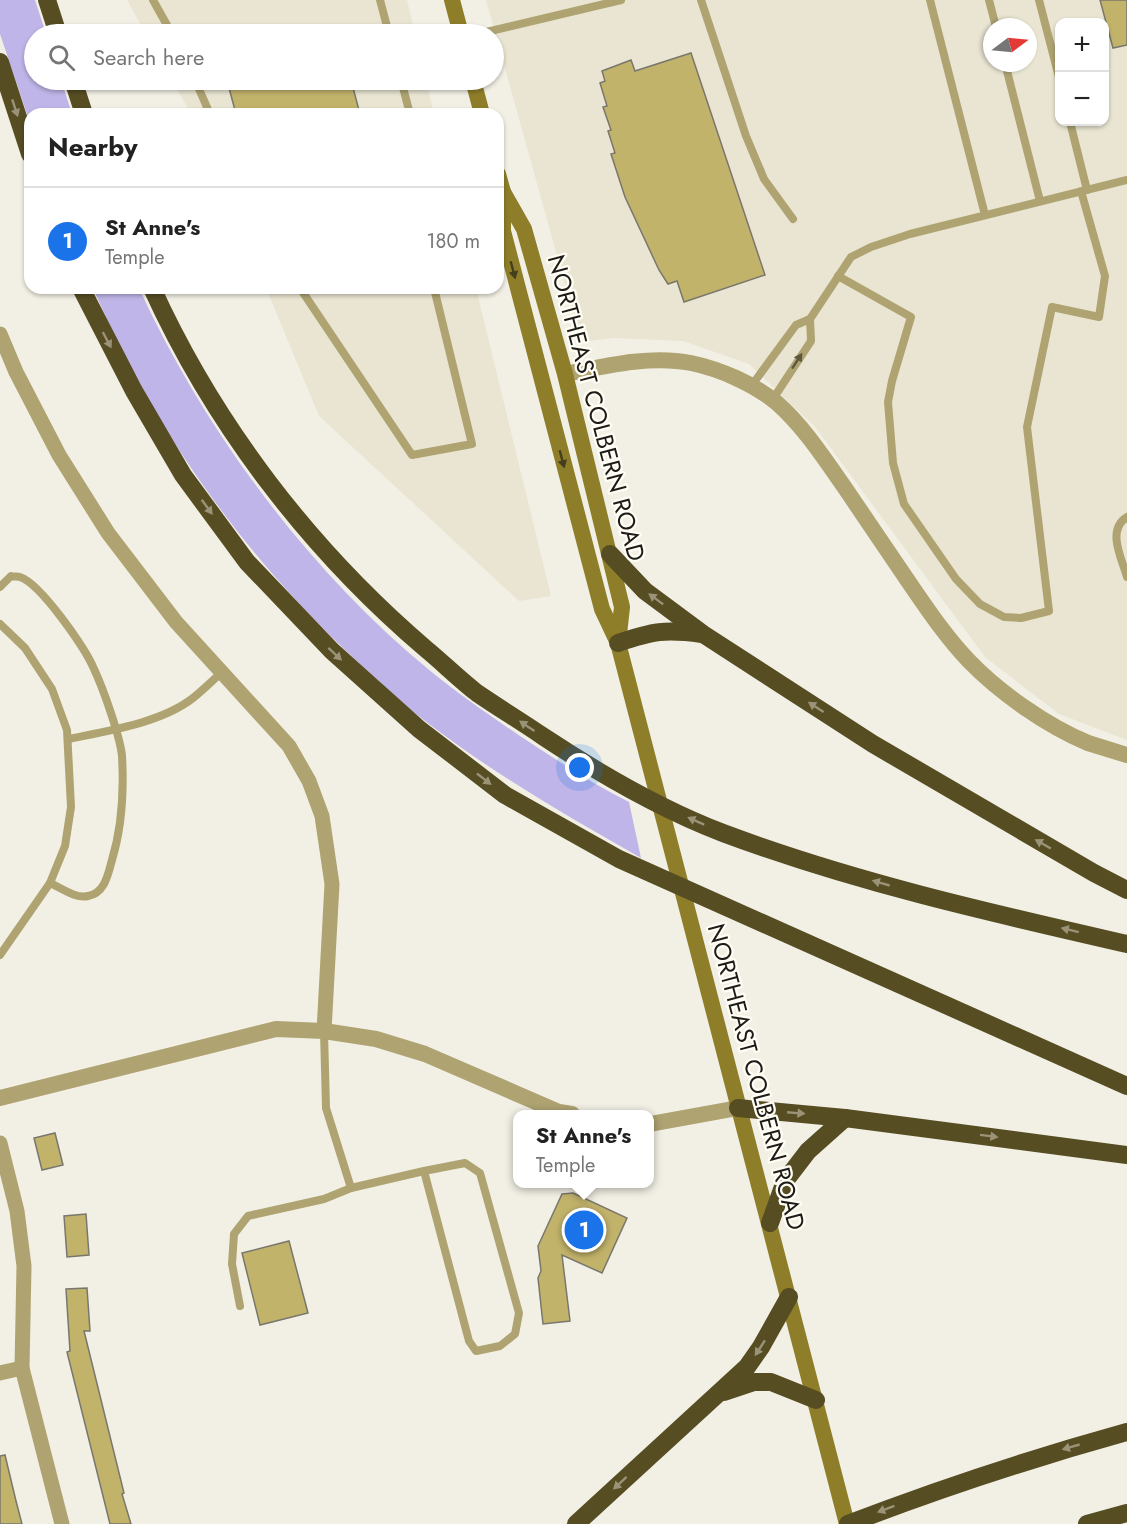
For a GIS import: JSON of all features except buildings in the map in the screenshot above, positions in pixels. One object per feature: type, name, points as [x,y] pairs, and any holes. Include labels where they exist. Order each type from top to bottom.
[{"type":"highway","points":[[47,0],[55,24]]},
{"type":"highway","points":[[0,62],[24,136]]},
{"type":"highway","points":[[76,90],[82,108]]},
{"type":"highway","points":[[84,294],[134,392],[183,475],[247,562],[332,651],[419,729],[505,795],[619,860],[1127,1086]]},
{"type":"highway","points":[[155,294],[165,317],[217,409],[278,496],[343,571],[404,630],[476,692],[584,764],[652,801],[722,832],[845,873],[1127,944]]},
{"type":"highway","points":[[610,554],[645,591],[704,634],[873,744],[1127,890]]},
{"type":"highway","points":[[618,643],[648,633],[669,630],[704,634]]},
{"type":"highway","points":[[738,1108],[845,1118],[1127,1155]]},
{"type":"highway","points":[[770,1223],[785,1181],[808,1151],[845,1118]]},
{"type":"highway","points":[[576,1524],[752,1360],[789,1298]]},
{"type":"highway","points":[[718,1394],[754,1382],[771,1382],[816,1400]]},
{"type":"highway","points":[[847,1524],[910,1500],[1066,1449],[1127,1432]]},
{"type":"highway","points":[[1087,1524],[1127,1513]]},
{"type":"main road","points":[[452,0],[458,24]]},
{"type":"main road","points":[[476,90],[480,108]]},
{"type":"main road","name":"NORTHEAST COLBERN ROAD","points":[[504,194],[525,229],[565,374],[622,607],[618,643]]},
{"type":"main road","name":"NORTHEAST COLBERN ROAD","points":[[504,235],[602,609],[618,643],[847,1524]]},
{"type":"street","points":[[0,334],[16,372],[54,446],[95,514],[134,569],[176,622],[289,747],[309,781],[322,816],[332,884],[324,1031]]},
{"type":"street","points":[[565,374],[651,360],[690,363],[721,372],[752,386],[772,400],[797,423],[825,459],[939,627],[970,662],[1006,693],[1043,720],[1087,742],[1127,755]]},
{"type":"street","points":[[0,1098],[276,1029],[324,1031],[376,1039],[425,1054],[554,1110]]},
{"type":"street","points":[[654,1123],[738,1108]]},
{"type":"street","points":[[0,1143],[17,1211],[24,1266],[22,1368],[62,1524]]},
{"type":"street","points":[[0,1373],[22,1368]]},
{"type":"lane","points":[[153,0],[166,24]]},
{"type":"lane","points":[[380,0],[386,24]]},
{"type":"lane","points":[[504,27],[595,3],[621,0]]},
{"type":"lane","points":[[701,0],[746,136],[764,179],[793,219]]},
{"type":"lane","points":[[930,0],[985,215]]},
{"type":"lane","points":[[989,0],[994,18]]},
{"type":"lane","points":[[1039,0],[1057,72]]},
{"type":"lane","points":[[1007,72],[1040,201]]},
{"type":"lane","points":[[199,90],[207,108]]},
{"type":"lane","points":[[404,90],[408,108]]},
{"type":"lane","points":[[838,276],[910,317],[888,402],[893,463],[904,504],[956,579],[980,604],[1004,617],[1022,618],[1049,611],[1026,427],[1052,307],[1099,317],[1105,276],[1071,126]]},
{"type":"lane","points":[[752,386],[796,325],[810,319],[850,257],[871,247],[910,234],[1127,180]]},
{"type":"lane","points":[[304,294],[412,455],[472,444],[435,294]]},
{"type":"lane","points":[[772,400],[811,341],[810,319]]},
{"type":"lane","points":[[1127,517],[1122,520],[1115,536],[1127,577]]},
{"type":"lane","points":[[0,587],[11,576],[20,577],[59,613],[94,668],[122,754],[122,813],[106,882],[98,892],[88,896],[79,896],[50,883]]},
{"type":"lane","points":[[0,624],[25,648],[52,689],[68,738],[71,807],[65,846],[50,883],[0,955]]},
{"type":"lane","points":[[68,738],[115,730],[164,714],[192,699],[221,673]]},
{"type":"lane","points":[[324,1031],[326,1108],[351,1188]]},
{"type":"lane","points":[[240,1306],[232,1264],[234,1234],[248,1216],[324,1199],[351,1188],[424,1171],[465,1163],[480,1173],[519,1313],[516,1334],[500,1346],[476,1351],[469,1341],[424,1171]]},
{"type":"shaded area","points":[[0,0],[35,0],[43,24],[24,24],[24,90],[64,90],[70,108],[25,108],[0,34]]},
{"type":"shaded area","points":[[127,0],[407,0],[413,24],[140,24]]},
{"type":"shaded area","points":[[486,0],[1127,0],[1127,740],[1059,714],[985,657],[815,427],[749,364],[683,341],[614,338],[581,342],[504,65],[504,24],[493,24]]},
{"type":"shaded area","points":[[178,90],[428,90],[433,108],[188,108]]},
{"type":"shaded area","points":[[96,294],[142,294],[165,341],[227,445],[262,494],[301,542],[384,630],[439,678],[546,753],[629,802],[641,858],[528,792],[446,737],[414,713],[334,639],[251,549],[214,500],[179,450],[147,398]]},
{"type":"shaded area","points":[[268,294],[477,294],[551,596],[519,601],[319,416]]},
{"type":"place","name":"St Anne's","points":[[584,1230]]}]
